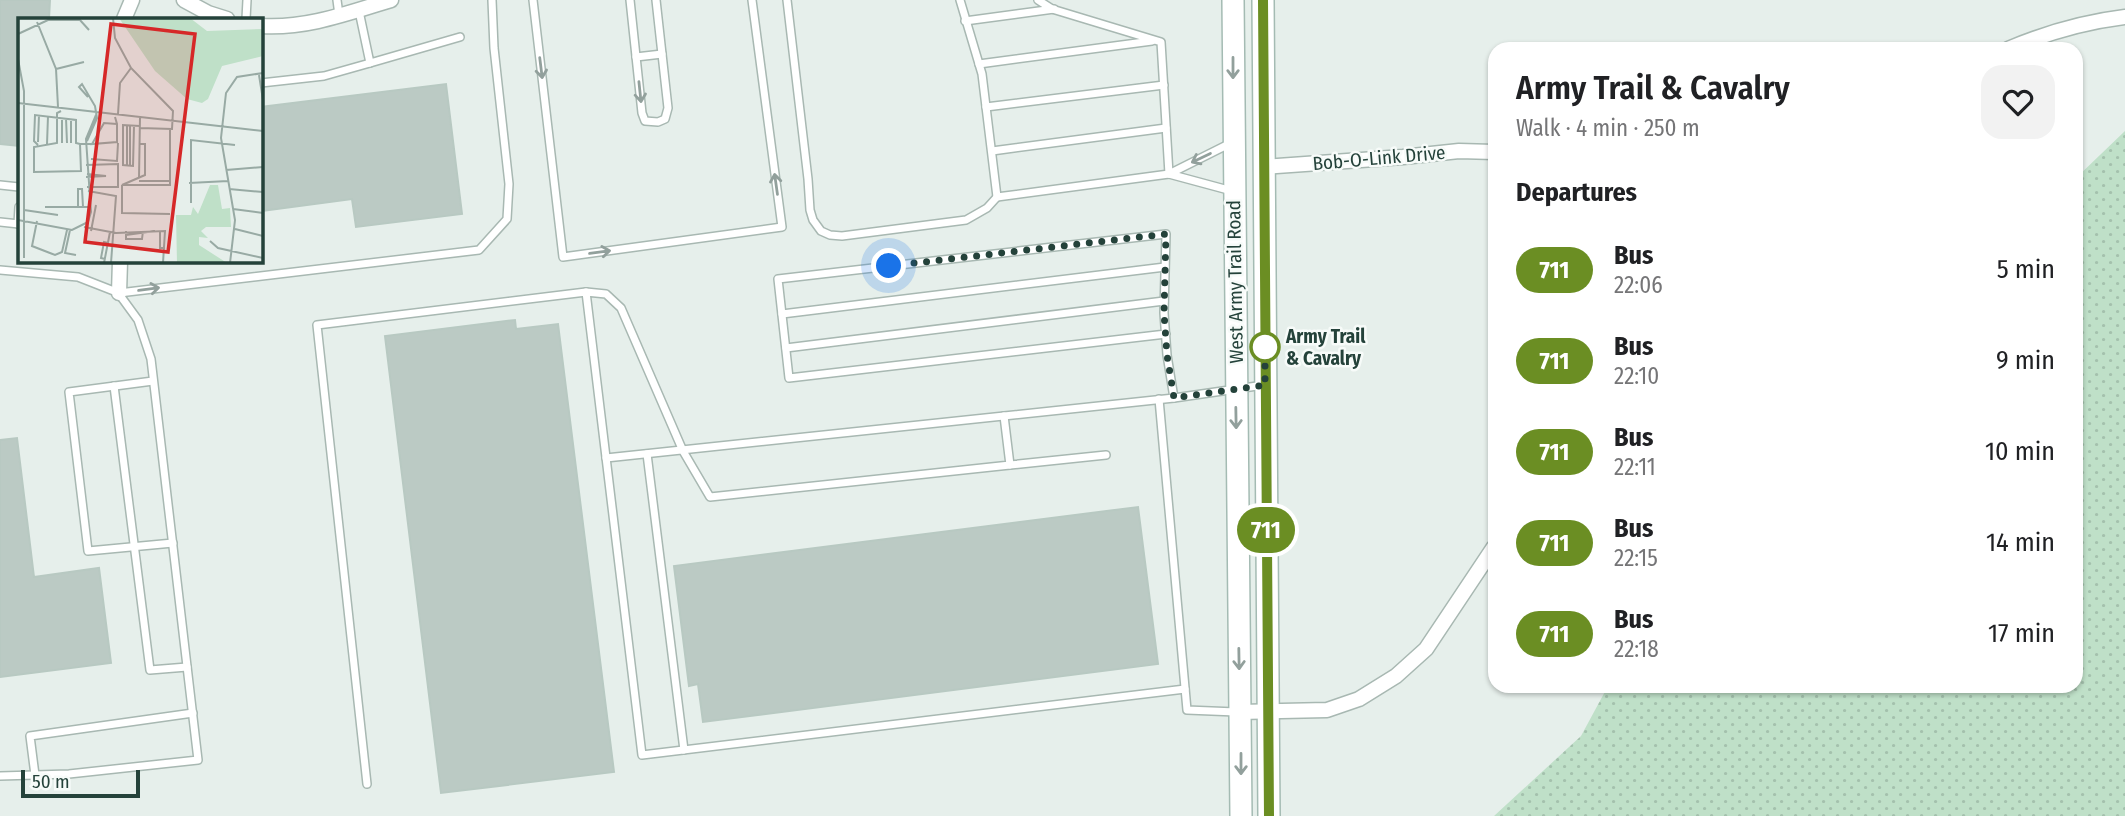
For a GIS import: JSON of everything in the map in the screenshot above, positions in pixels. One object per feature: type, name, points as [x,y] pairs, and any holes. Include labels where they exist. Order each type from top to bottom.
[{"type":"main road","name":"West Army Trail Road","points":[[1233,0],[1241,816]]},
{"type":"main road","name":"West Army Trail Road","points":[[1263,0],[1269,816]]},
{"type":"street","points":[[124,18],[132,0]]},
{"type":"street","points":[[184,0],[224,18]]},
{"type":"street","points":[[262,26],[292,26],[339,16],[391,0]]},
{"type":"street","points":[[2025,42],[2073,26],[2125,17]]},
{"type":"street","name":"Bob-O-Link Drive","points":[[1264,167],[1403,158],[1459,151],[1488,152]]},
{"type":"street","points":[[119,293],[120,262]]},
{"type":"street","points":[[1240,712],[1327,710],[1359,699],[1396,676],[1426,649],[1488,556]]},
{"type":"lane","points":[[246,18],[247,0]]},
{"type":"lane","points":[[337,0],[339,16]]},
{"type":"lane","points":[[0,271],[78,277],[119,293],[479,250],[506,219],[509,184],[494,48],[492,0]]},
{"type":"lane","points":[[533,0],[563,257],[782,227],[752,0]]},
{"type":"lane","points":[[630,0],[642,113],[645,121],[658,122],[665,119],[668,108],[656,0]]},
{"type":"lane","points":[[787,0],[810,210],[813,220],[821,230],[830,235],[842,236],[966,219],[987,208],[997,197],[1169,174],[1234,142]]},
{"type":"lane","points":[[960,0],[979,64],[997,197]]},
{"type":"lane","points":[[1038,0],[1054,9],[1161,42],[1169,174]]},
{"type":"lane","points":[[965,20],[1054,9]]},
{"type":"lane","points":[[359,10],[370,64]]},
{"type":"lane","points":[[262,83],[324,76],[460,37]]},
{"type":"lane","points":[[979,64],[1156,41]]},
{"type":"lane","points":[[636,57],[662,54]]},
{"type":"lane","points":[[986,107],[1164,85]]},
{"type":"lane","points":[[992,151],[1166,128]]},
{"type":"lane","points":[[1169,174],[1234,192]]},
{"type":"lane","points":[[0,185],[18,187]]},
{"type":"lane","points":[[0,222],[18,224]]},
{"type":"lane","points":[[1166,334],[789,378],[778,279],[1166,234],[1164,302],[1174,398]]},
{"type":"lane","points":[[782,314],[1166,267]]},
{"type":"lane","points":[[586,292],[642,755],[1185,689]]},
{"type":"lane","points":[[367,784],[317,325],[586,292],[606,294],[621,308],[683,451],[710,497],[1106,455]]},
{"type":"lane","points":[[0,766],[1,776],[69,774],[198,760],[151,359],[138,320],[119,293]]},
{"type":"lane","points":[[786,348],[1164,302]]},
{"type":"lane","points":[[153,381],[69,391],[88,551],[173,543]]},
{"type":"lane","points":[[606,458],[1174,398],[1265,385]]},
{"type":"lane","points":[[114,386],[150,670],[187,667]]},
{"type":"lane","points":[[1159,399],[1187,710],[1240,712]]},
{"type":"lane","points":[[1004,416],[1010,465]]},
{"type":"lane","points":[[647,454],[684,750]]},
{"type":"lane","points":[[35,775],[30,736],[193,713]]},
{"type":"green space","points":[[2125,131],[2125,816],[1494,816],[1581,736],[1604,693],[2083,693],[2083,171]]},
{"type":"building","points":[[0,0],[50,0],[49,18],[18,18],[18,146],[0,144]]},
{"type":"building","points":[[446,84],[462,214],[356,227],[352,199],[262,211],[262,107]]},
{"type":"building","points":[[515,320],[516,329],[558,324],[614,772],[441,793],[385,336]]},
{"type":"building","points":[[17,438],[34,577],[99,568],[111,663],[0,677],[0,440]]},
{"type":"building","points":[[1138,507],[1158,664],[703,722],[698,684],[689,686],[674,566]]},
{"type":"bus line","name":"711","points":[[1263,0],[1269,816]]},
{"type":"place","name":"Army Trail & Cavalry","points":[[1265,347]]},
{"type":"route","points":[[889,266],[1166,234],[1164,313],[1174,398],[1265,385],[1265,338],[1265,347]]}]
